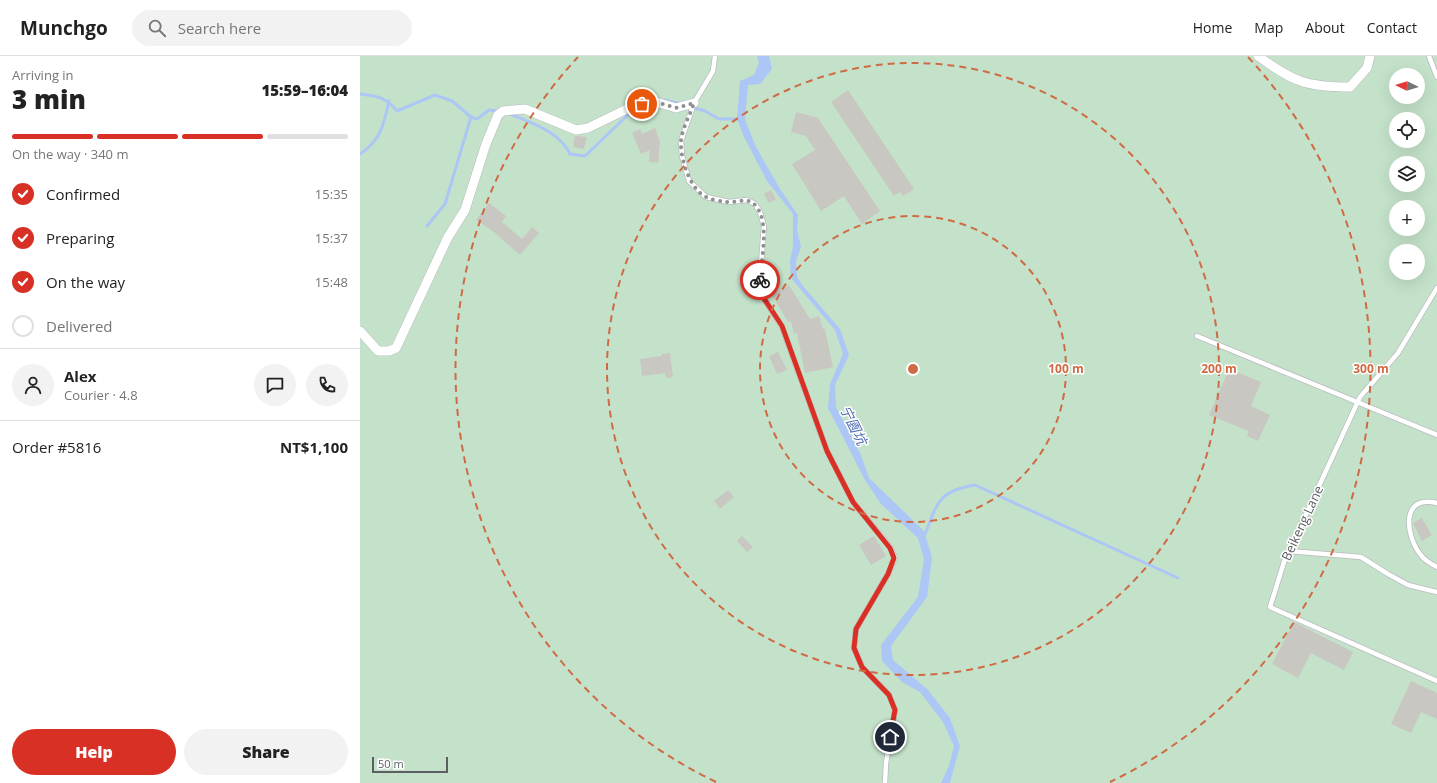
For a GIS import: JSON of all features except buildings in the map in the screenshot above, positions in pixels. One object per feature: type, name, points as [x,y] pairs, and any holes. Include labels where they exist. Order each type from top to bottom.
[{"type":"street","points":[[1258,56],[1298,82],[1320,87],[1350,87],[1368,68],[1370,56]]},
{"type":"street","points":[[360,331],[378,351],[389,351],[396,348],[448,237],[465,210],[486,144],[498,115],[503,111],[525,109],[576,130],[588,128],[631,107],[653,101],[676,108],[694,103]]},
{"type":"lane","points":[[716,56],[713,71],[694,103],[681,140],[682,156],[689,181],[706,197],[729,202],[747,200],[755,204],[760,212],[764,226],[759,291],[782,326],[827,451],[853,502],[890,548],[894,558],[888,574],[856,629],[854,648],[862,667],[889,695],[895,710],[886,763],[885,783]]},
{"type":"lane","points":[[1429,56],[1437,77]]},
{"type":"lane","name":"Beikeng Lane","points":[[1437,288],[1398,353],[1360,397],[1289,551],[1270,607],[1437,681]]},
{"type":"lane","points":[[1197,336],[1358,404],[1437,435]]},
{"type":"lane","points":[[1437,503],[1424,501],[1417,504],[1409,515],[1410,528],[1420,554],[1430,564],[1437,567]]},
{"type":"lane","points":[[1289,551],[1361,557],[1408,585],[1437,592]]},
{"type":"green space","points":[[360,56],[1437,56],[1437,783],[360,783]]},
{"type":"water","points":[[757,56],[769,56],[772,69],[760,84],[748,85],[745,119],[756,147],[780,189],[798,215],[797,230],[801,247],[796,261],[797,277],[840,329],[849,355],[835,385],[836,407],[861,455],[869,478],[924,531],[932,557],[927,597],[891,646],[893,660],[927,689],[950,718],[960,746],[950,783],[941,783],[949,766],[954,746],[943,722],[920,692],[902,682],[882,661],[881,645],[918,597],[924,559],[918,538],[881,504],[865,480],[828,408],[830,384],[843,354],[835,330],[791,278],[790,261],[793,247],[793,214],[767,181],[743,135],[737,118],[740,81],[754,75],[759,62]]},
{"type":"waterway","points":[[360,94],[381,98],[393,106],[397,111],[435,95],[452,101],[471,117],[477,119],[489,110],[499,111]]},
{"type":"waterway","points":[[664,100],[682,104]]},
{"type":"waterway","points":[[360,154],[367,149],[377,137],[383,124],[389,101]]},
{"type":"waterway","points":[[691,107],[705,111],[719,119],[741,119]]},
{"type":"waterway","points":[[508,113],[551,133],[565,146],[570,154],[585,156],[632,111]]},
{"type":"waterway","points":[[427,226],[445,204],[471,117]]},
{"type":"waterway","points":[[924,537],[932,516],[940,501],[953,491],[975,485],[1178,578]]},
{"type":"way so far","points":[[642,104],[653,101],[676,108],[694,103],[681,140],[682,156],[689,181],[706,197],[729,202],[747,200],[755,204],[760,212],[764,226],[760,280]]},
{"type":"route","points":[[760,280],[759,291],[782,326],[827,451],[853,502],[890,548],[894,558],[888,574],[856,629],[854,648],[862,667],[889,695],[895,710],[890,737]]},
{"type":"water label","name":"宁園坑","points":[[854,425]]}]
